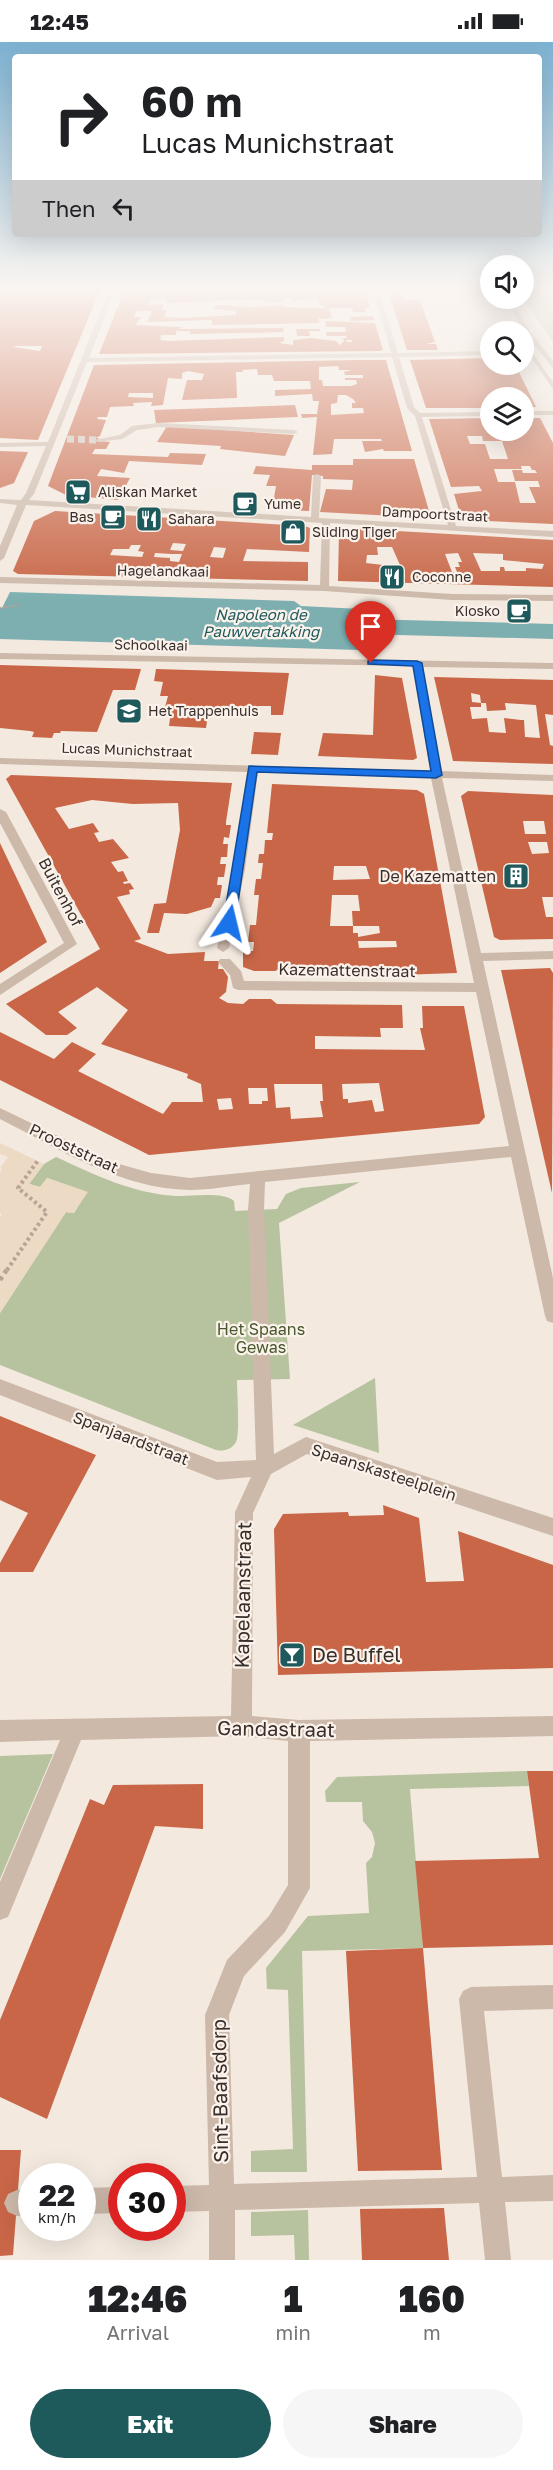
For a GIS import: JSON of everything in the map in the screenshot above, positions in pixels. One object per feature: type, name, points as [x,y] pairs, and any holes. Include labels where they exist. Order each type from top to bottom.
[{"type":"street","points":[[0,558],[18,509],[30,494],[54,441],[72,394]]},
{"type":"street","points":[[407,394],[411,408],[418,415],[453,529]]},
{"type":"street","points":[[534,413],[553,413]]},
{"type":"street","points":[[418,415],[480,414]]},
{"type":"street","points":[[98,440],[122,437],[135,428],[158,424],[294,432]]},
{"type":"street","points":[[0,445],[54,441]]},
{"type":"street","points":[[315,521],[316,476]]},
{"type":"street","name":"Dampoortstraat","points":[[0,501],[553,534]]},
{"type":"street","points":[[324,588],[326,521]]},
{"type":"street","name":"Hagelandkaai","points":[[0,580],[324,588],[435,596],[553,598]]},
{"type":"street","name":"Schoolkaai","points":[[0,656],[553,666]]},
{"type":"street","points":[[417,663],[436,775],[553,1316]]},
{"type":"street","name":"Lucas Munichstraat","points":[[0,761],[553,778]]},
{"type":"street","name":"Kazemattenstraat","points":[[253,769],[224,955],[236,974],[238,985],[483,988]]},
{"type":"street","name":"Buitenhof","points":[[0,812],[71,944],[0,990]]},
{"type":"street","points":[[476,957],[553,955]]},
{"type":"street","name":"Prooststraat","points":[[0,1113],[108,1167],[151,1179],[190,1184],[258,1176]]},
{"type":"street","points":[[265,1468],[256,1210],[258,1176],[518,1151]]},
{"type":"street","name":"Spanjaardstraat","points":[[0,1387],[217,1471],[265,1468]]},
{"type":"street","name":"Spaanskasteelplein","points":[[265,1468],[306,1445],[553,1527]]},
{"type":"street","name":"Kapelaanstraat","points":[[241,1726],[244,1512],[265,1468]]},
{"type":"street","name":"Gandastraat","points":[[0,1731],[241,1726],[299,1731],[553,1726]]},
{"type":"street","points":[[0,1909],[75,1729]]},
{"type":"street","name":"Sint-Baafsdorp","points":[[222,2260],[217,2015],[235,1968],[276,1924],[299,1888],[299,1731]]},
{"type":"street","points":[[498,2260],[471,1999],[553,1997]]},
{"type":"street","points":[[186,2199],[553,2188]]},
{"type":"path","points":[[0,608],[19,605]]},
{"type":"path","points":[[0,1280],[47,1212],[18,1188],[53,1139]]},
{"type":"green space","name":"Het Spaans Gewas","points":[[56,1157],[114,1182],[144,1191],[175,1196],[214,1195],[229,1198],[234,1201],[235,1211],[277,1209],[286,1194],[301,1188],[360,1182],[279,1223],[290,1379],[237,1380],[237,1438],[230,1448],[222,1451],[216,1450],[0,1365],[0,1313],[66,1212],[74,1213],[87,1192],[47,1178],[40,1187],[29,1184],[44,1164]]},
{"type":"green space","points":[[375,1378],[379,1453],[293,1425]]},
{"type":"green space","points":[[53,1754],[0,1879],[0,1756]]},
{"type":"green space","points":[[527,1771],[529,1786],[410,1789],[423,1948],[302,1951],[307,2172],[251,2172],[251,2151],[293,2149],[288,1990],[267,1989],[266,1968],[308,1916],[369,1913],[366,1863],[372,1857],[375,1843],[372,1832],[363,1821],[362,1802],[326,1802],[325,1791],[337,1777]]},
{"type":"green space","points":[[308,2210],[309,2260],[295,2260],[294,2235],[251,2236],[251,2212]]},
{"type":"shaded area","points":[[0,1143],[44,1164],[29,1184],[40,1187],[47,1178],[88,1192],[73,1213],[66,1212],[0,1313],[0,1217],[2,1214],[0,1213],[0,1173],[2,1169],[0,1168],[8,1157],[0,1154]]},
{"type":"water","name":"Napoleon de Pauwvertakking","points":[[10,592],[294,601],[301,606],[361,609],[363,619],[553,624],[553,639],[361,634],[358,650],[0,639],[0,608]]},
{"type":"building","points":[[0,394],[57,394],[38,440],[0,438]]},
{"type":"building","points":[[83,394],[129,394],[128,397],[153,398],[153,394],[165,394],[163,405],[151,406],[152,402],[133,403],[134,406],[110,407],[107,417],[97,419],[106,420],[100,436],[95,438],[99,438],[97,441],[110,442],[106,449],[95,449],[92,454],[168,457],[170,453],[206,454],[202,465],[129,461],[124,473],[101,469],[97,476],[130,478],[118,500],[66,495],[48,486]]},
{"type":"building","points":[[184,394],[237,394],[237,398],[182,400]]},
{"type":"building","points":[[275,394],[396,394],[412,451],[384,451],[383,449],[365,452],[362,441],[382,441],[381,439],[334,439],[332,454],[313,455],[317,417],[302,418],[301,414],[317,414],[319,401],[313,401],[312,394],[275,396]],"holes":[[[338,395],[346,395],[353,399],[356,403],[352,403],[352,408],[363,408],[364,413],[331,415],[331,404],[337,403]]]},
{"type":"building","points":[[421,394],[480,394],[480,408],[426,408]]},
{"type":"building","points":[[295,405],[298,417],[156,423],[154,410]]},
{"type":"building","points":[[480,418],[480,436],[467,436],[470,444],[485,444],[490,459],[508,459],[502,441],[534,441],[534,418],[540,418],[553,443],[553,524],[462,520],[454,494],[482,491],[479,486],[451,487],[429,419]],"holes":[[[521,466],[530,466],[537,473],[512,470],[515,481],[538,481],[540,487],[529,487],[536,503],[520,503],[515,482],[498,482],[494,469],[522,469]]]},
{"type":"building","points":[[167,426],[294,435],[285,456],[220,449],[221,446],[157,442]]},
{"type":"building","points":[[0,451],[28,452],[14,483],[0,488]]},
{"type":"building","points":[[353,459],[414,459],[431,518],[320,512],[326,489],[352,490],[353,480],[323,479],[323,476],[312,475],[309,511],[272,509],[276,486],[266,486],[270,475],[253,474],[256,466],[312,470],[312,465],[353,465]]},
{"type":"building","points":[[55,511],[305,526],[310,528],[309,552],[247,549],[243,561],[308,562],[308,581],[18,574],[13,571],[34,521]],"holes":[[[173,543],[186,544],[183,551],[170,550]],[[131,545],[141,545],[138,551],[144,552],[142,557],[110,555],[113,549],[129,549]],[[214,547],[226,548],[223,558],[210,557]],[[155,553],[182,554],[179,562],[170,561],[170,558],[154,557]]]},
{"type":"building","points":[[345,528],[553,540],[553,587],[338,581],[339,530]],"holes":[[[377,547],[392,547],[404,574],[404,576],[390,576],[390,569],[384,569],[383,565],[366,563],[367,555],[378,555]],[[458,553],[462,562],[458,562],[460,567],[455,567],[457,572],[452,572],[445,554]],[[473,553],[503,554],[503,560],[544,564],[542,569],[526,568],[526,571],[505,571],[504,567],[500,567],[500,571],[481,571]]]},
{"type":"building","name":"Kiosko","points":[[512,607],[526,608],[527,614],[513,614]]},
{"type":"building","points":[[0,665],[141,669],[135,690],[113,690],[97,732],[61,731],[54,733],[52,738],[32,737],[34,732],[0,728]]},
{"type":"building","points":[[156,669],[289,673],[283,715],[271,715],[271,706],[258,706],[257,716],[214,713],[213,716],[208,715],[206,728],[169,726],[171,711],[164,711],[168,696],[160,696],[163,682],[154,681]]},
{"type":"building","points":[[375,675],[402,678],[417,758],[413,760],[318,756],[323,733],[373,735]]},
{"type":"building","points":[[434,677],[553,680],[553,715],[545,714],[550,745],[553,746],[553,764],[453,761]],"holes":[[[471,693],[480,695],[481,703],[472,702]],[[481,703],[486,703],[487,711],[506,710],[505,703],[536,705],[540,738],[525,737],[524,720],[504,718],[506,733],[489,732],[487,718],[472,719],[470,707],[481,707]]]},
{"type":"building","points":[[254,732],[281,733],[278,755],[251,754]]},
{"type":"building","points":[[11,775],[232,783],[226,822],[226,825],[231,825],[229,838],[224,837],[223,844],[228,844],[227,857],[221,857],[220,864],[226,864],[224,877],[218,877],[217,885],[222,885],[220,898],[215,898],[211,907],[187,914],[164,913],[159,933],[147,933],[154,904],[166,903],[180,830],[178,803],[133,804],[92,800],[55,808],[69,829],[93,823],[99,832],[94,833],[99,842],[113,839],[129,858],[111,862],[118,872],[123,871],[128,881],[123,882],[124,884],[130,883],[134,889],[129,890],[130,894],[117,897],[141,939],[134,941],[168,954],[205,952],[204,961],[219,961],[218,969],[223,969],[228,977],[226,992],[219,998],[228,1003],[243,1004],[249,999],[271,999],[277,1004],[402,1005],[403,1028],[380,1028],[381,1037],[315,1036],[315,1049],[425,1050],[420,1028],[423,1028],[422,1006],[464,1006],[485,1117],[479,1124],[149,1155],[0,1080],[0,1032],[54,1059],[72,1042],[96,1054],[78,1071],[163,1114],[172,1102],[203,1102],[201,1084],[187,1078],[188,1074],[101,1044],[128,1010],[97,987],[58,1012],[77,1028],[67,1035],[46,1035],[6,1004],[100,949],[6,779]],"holes":[[[379,1083],[384,1111],[375,1112],[372,1100],[348,1103],[348,1099],[343,1099],[342,1084]],[[274,1084],[322,1084],[323,1101],[320,1101],[323,1117],[291,1119],[290,1107],[276,1108]],[[248,1088],[267,1088],[268,1101],[262,1101],[262,1104],[249,1104]],[[231,1098],[233,1109],[219,1110],[217,1099]]]},
{"type":"building","points":[[272,784],[417,790],[424,794],[457,973],[400,975],[328,969],[313,972],[284,967],[275,971],[254,971],[243,967],[243,951],[253,951],[254,942],[248,942],[250,925],[256,925],[259,895],[254,895],[256,879],[261,879],[263,863],[258,863],[259,854],[264,854],[265,840],[272,840],[273,833],[267,833]],"holes":[[[334,866],[366,866],[370,879],[333,880]],[[332,895],[358,895],[360,911],[352,911],[353,926],[330,926]],[[353,926],[379,926],[380,933],[358,937],[358,933],[353,933]],[[358,941],[396,941],[397,947],[359,948]]]},
{"type":"building","points":[[468,791],[553,795],[553,897],[542,897],[546,917],[553,917],[553,939],[500,940],[494,937],[461,796]],"holes":[[[523,821],[544,821],[546,834],[525,834]],[[528,842],[547,842],[549,853],[532,854]]]},
{"type":"building","points":[[0,843],[47,942],[0,973]]},
{"type":"building","points":[[550,968],[553,973],[552,1193],[501,970]]},
{"type":"building","points":[[0,1416],[96,1455],[33,1572],[0,1572],[0,1563],[28,1513],[0,1500]]},
{"type":"building","points":[[383,1505],[419,1518],[426,1582],[464,1581],[458,1531],[553,1565],[553,1668],[278,1675],[274,1529],[283,1514],[348,1512],[349,1516],[384,1515]]},
{"type":"building","points":[[527,1771],[553,1771],[553,1945],[423,1948],[415,1861],[539,1858]]},
{"type":"building","points":[[203,1784],[203,1829],[155,1826],[47,2119],[0,2097],[0,2020],[90,1799],[104,1805],[113,1785]]},
{"type":"building","points":[[423,1948],[442,2170],[358,2171],[346,1951]]},
{"type":"building","points":[[0,2150],[21,2150],[20,2163],[18,2163],[13,2255],[0,2256]]},
{"type":"building","points":[[444,2208],[449,2260],[362,2260],[360,2209]]},
{"type":"tunnel","points":[[67,439],[98,440]]},
{"type":"place","name":"Aliskan Market","points":[[78,492]]},
{"type":"place","name":"Yume","points":[[245,504]]},
{"type":"place","name":"Bas","points":[[113,517]]},
{"type":"place","name":"Sahara","points":[[149,519]]},
{"type":"place","name":"Sliding Tiger","points":[[293,532]]},
{"type":"place","name":"Coconne","points":[[392,577]]},
{"type":"place","name":"Kiosko","points":[[519,611]]},
{"type":"place","name":"Het Trappenhuis","points":[[129,711]]},
{"type":"place","name":"De Kazematten","points":[[516,876]]},
{"type":"place","name":"De Buffel","points":[[292,1655]]},
{"type":"route","points":[[229,923],[253,769],[436,775],[417,663],[371,663]]}]
